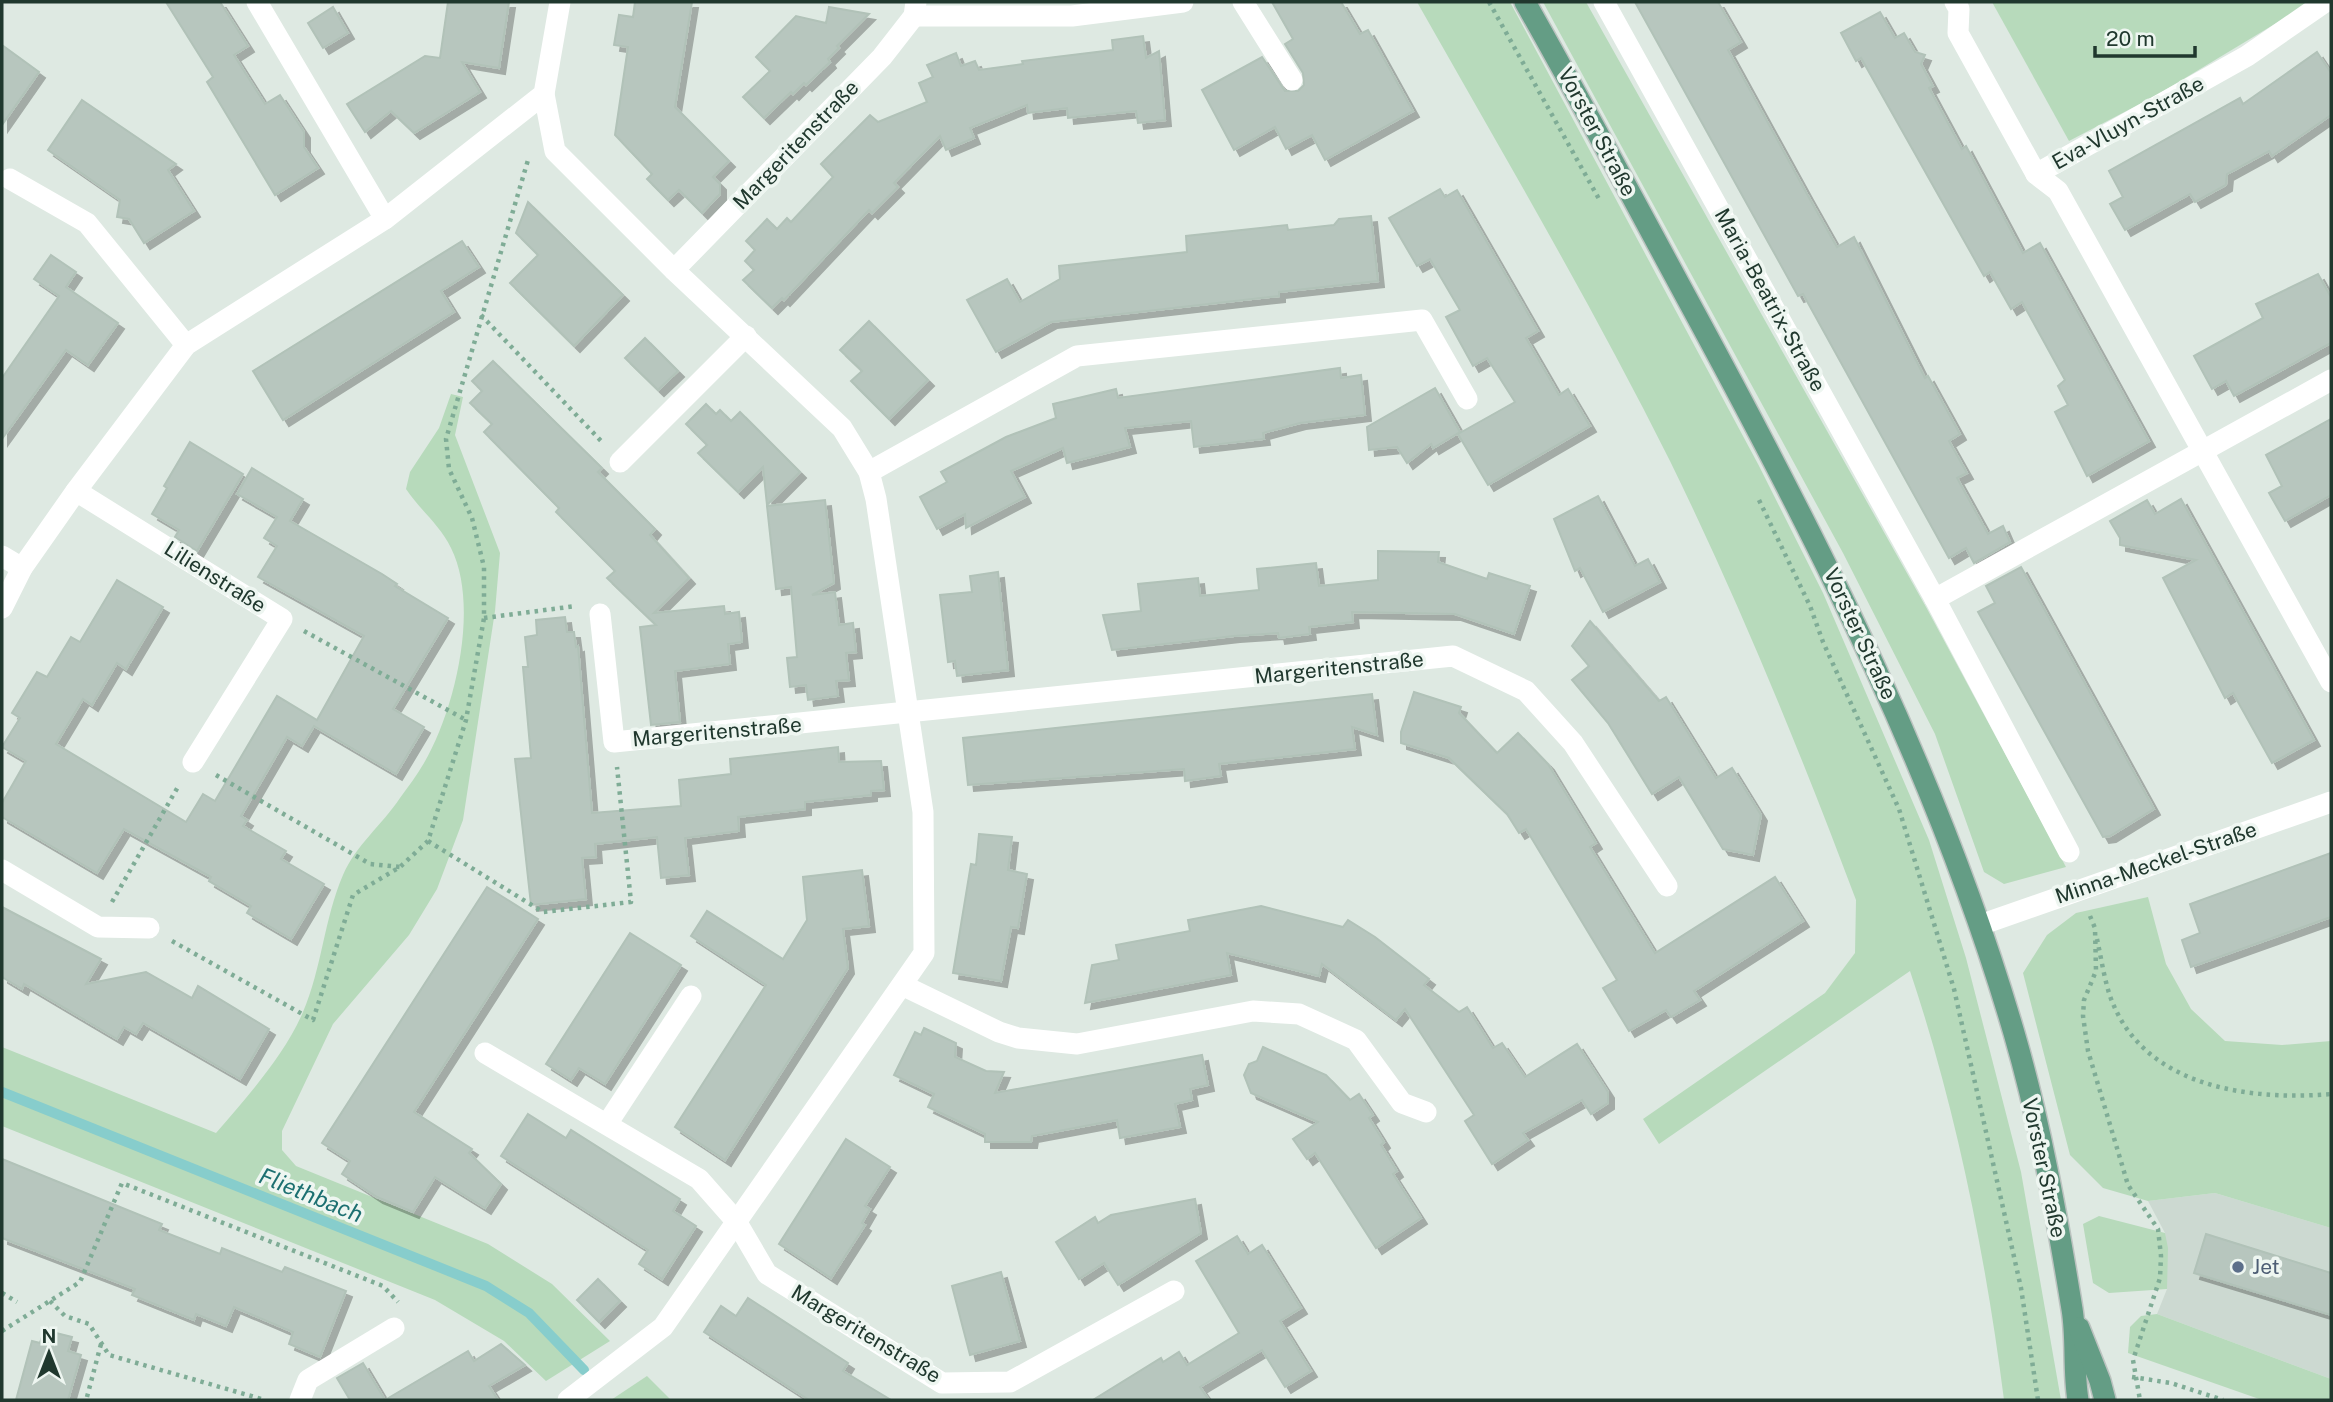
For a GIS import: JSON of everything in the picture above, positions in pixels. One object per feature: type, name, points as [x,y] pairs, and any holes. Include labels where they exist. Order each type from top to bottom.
[{"type":"main road","name":"Vorster Straße","points":[[1525,2],[1776,463],[1839,588],[1923,774],[1980,925],[2015,1037],[2037,1129],[2073,1313],[2078,1400]]},
{"type":"main road","name":"Vorster Straße","points":[[2073,1313],[2102,1390]]},
{"type":"street","points":[[257,2],[385,219]]},
{"type":"street","points":[[560,2],[544,94],[555,151],[674,270],[842,428],[869,472],[876,499],[905,711],[923,812],[924,953],[663,1327],[568,1400]]},
{"type":"street","name":"Margeritenstraße","points":[[674,270],[882,57],[915,9],[1072,16],[1183,2]]},
{"type":"street","points":[[1243,2],[1292,80]]},
{"type":"street","name":"Maria-Beatrix-Straße","points":[[1604,2],[1936,599],[2069,852]]},
{"type":"street","name":"Eva-Vluyn-Straße","points":[[2036,174],[2247,56],[2325,2]]},
{"type":"street","name":"Eva-Vluyn-Straße","points":[[1962,4],[1958,33],[2036,174],[2058,191],[2331,682]]},
{"type":"street","points":[[2,608],[22,568],[76,491],[186,345],[385,219],[544,94]]},
{"type":"street","points":[[10,178],[87,223],[186,345]]},
{"type":"street","points":[[869,472],[1077,356],[1422,320],[1467,399]]},
{"type":"street","points":[[620,461],[746,337]]},
{"type":"street","points":[[1936,599],[2331,380]]},
{"type":"street","name":"Lilienstraße","points":[[76,491],[282,619],[192,762]]},
{"type":"street","points":[[2,556],[22,568]]},
{"type":"street","name":"Margeritenstraße","points":[[600,614],[614,742],[1453,656],[1526,691],[1573,743],[1667,886]]},
{"type":"street","name":"Minna-Meckel-Straße","points":[[1980,925],[2331,802]]},
{"type":"street","points":[[2,870],[97,927],[149,928]]},
{"type":"street","points":[[902,985],[999,1032],[1018,1038],[1077,1044],[1253,1012],[1299,1014],[1356,1040],[1402,1103],[1426,1112]]},
{"type":"street","points":[[607,1124],[691,996]]},
{"type":"street","name":"Margeritenstraße","points":[[485,1053],[699,1179],[736,1221],[767,1275],[942,1383],[1010,1382],[1174,1291]]},
{"type":"street","points":[[300,1400],[309,1380],[394,1328]]},
{"type":"path","points":[[1489,2],[1601,203]]},
{"type":"path","points":[[149,928],[313,1020],[353,895],[400,867],[428,841],[466,720],[484,618],[484,567],[472,518],[449,469],[446,439],[530,155]]},
{"type":"path","points":[[481,314],[620,461]]},
{"type":"path","points":[[1755,492],[1811,606],[1823,642],[1899,809],[1954,989],[2021,1288],[2038,1400]]},
{"type":"path","points":[[484,618],[588,604],[600,614]]},
{"type":"path","points":[[282,619],[466,720]]},
{"type":"path","points":[[428,841],[543,912],[631,902],[614,742]]},
{"type":"path","points":[[97,927],[192,762],[370,864],[400,867]]},
{"type":"path","points":[[2080,889],[2095,928],[2110,997],[2132,1034],[2160,1064],[2194,1080],[2230,1090],[2283,1097],[2331,1094]]},
{"type":"path","points":[[2095,928],[2096,971],[2084,1000],[2083,1016],[2088,1052],[2128,1185],[2158,1229],[2161,1256],[2160,1278],[2133,1360],[2140,1400]]},
{"type":"path","points":[[2,1331],[80,1282],[121,1183],[383,1286],[401,1305],[394,1328]]},
{"type":"path","points":[[2,1293],[18,1302]]},
{"type":"path","points":[[50,1301],[65,1316],[89,1324],[109,1354],[265,1400]]},
{"type":"path","points":[[87,1397],[102,1343]]},
{"type":"path","points":[[2102,1390],[2134,1377],[2171,1383],[2223,1400]]},
{"type":"shaded area","points":[[2215,1193],[2331,1228],[2331,1379],[2157,1314],[2167,1289],[2165,1233],[2148,1201]]},
{"type":"green space","points":[[1417,2],[1510,2],[1758,464],[1823,593],[1929,840],[1966,958],[2021,1172],[2061,1400],[2004,1400],[1968,1184],[1942,1076],[1910,971],[1659,1144],[1643,1119],[1825,993],[1855,953],[1856,900],[1768,678],[1670,461],[1578,287]]},
{"type":"green space","points":[[1543,2],[1586,2],[1926,607],[2066,867],[2004,884],[1984,872],[1935,734],[1843,553]]},
{"type":"green space","points":[[1992,2],[2311,2],[2157,95],[2069,141]]},
{"type":"green space","points":[[451,394],[463,397],[455,435],[500,553],[495,611],[463,820],[437,889],[409,935],[333,1024],[282,1131],[282,1150],[296,1166],[488,1244],[552,1284],[610,1341],[546,1381],[504,1341],[435,1300],[2,1126],[2,1047],[216,1133],[264,1076],[286,1044],[303,1012],[315,978],[331,909],[348,864],[393,808],[424,763],[435,741],[454,687],[463,628],[459,572],[446,540],[406,489],[410,472],[439,428]]},
{"type":"green space","points":[[2148,897],[2166,964],[2191,1009],[2225,1041],[2282,1045],[2331,1041],[2331,1228],[2215,1193],[2148,1201],[2103,1188],[2070,1155],[2023,973],[2047,935],[2076,913]]},
{"type":"green space","points":[[2099,1216],[2165,1233],[2168,1248],[2167,1289],[2109,1293],[2093,1283],[2083,1224]]},
{"type":"green space","points":[[2157,1314],[2331,1379],[2331,1400],[2262,1400],[2128,1353],[2130,1327],[2141,1316]]},
{"type":"green space","points":[[647,1376],[671,1400],[611,1400]]},
{"type":"building","points":[[166,2],[220,2],[248,46],[234,55],[265,104],[280,95],[304,132],[304,147],[318,168],[275,195],[207,82],[213,77]]},
{"type":"building","points":[[448,2],[509,2],[499,68],[462,62],[480,92],[414,133],[391,111],[365,132],[347,104],[425,56],[440,58]]},
{"type":"building","points":[[635,2],[692,2],[675,107],[729,161],[713,177],[720,184],[720,194],[702,213],[679,190],[668,200],[647,179],[652,174],[615,135],[628,47],[614,45],[619,15],[633,17]]},
{"type":"building","points":[[1272,2],[1341,2],[1360,34],[1368,30],[1413,111],[1325,160],[1312,135],[1286,149],[1275,127],[1234,150],[1202,90],[1262,57],[1285,91],[1298,91],[1304,85],[1303,73],[1285,44],[1293,39]]},
{"type":"building","points":[[1635,2],[1718,2],[1741,42],[1728,50],[1807,194],[1837,247],[1854,237],[1925,378],[1928,376],[1960,434],[1949,441],[1967,473],[1957,478],[1988,534],[2003,526],[2010,542],[1974,563],[1966,548],[1949,558],[1803,294],[1798,296]]},
{"type":"building","points":[[333,7],[348,33],[323,48],[308,23]]},
{"type":"building","points":[[829,7],[869,14],[837,46],[839,48],[828,59],[830,62],[806,85],[804,83],[793,94],[791,92],[764,118],[743,97],[770,71],[756,57],[796,16],[826,23]]},
{"type":"building","points":[[1880,12],[1895,38],[1904,33],[1915,52],[1925,55],[1921,64],[1933,86],[1929,88],[1962,149],[1966,146],[2023,253],[2040,243],[2149,441],[2087,476],[2055,412],[2068,405],[2058,386],[2065,380],[2022,302],[2011,309],[1990,272],[1984,276],[1861,58],[1856,61],[1841,33]]},
{"type":"building","points":[[1143,36],[1146,58],[1159,51],[1165,120],[1138,123],[1136,111],[1068,118],[1067,108],[1028,113],[1027,105],[970,128],[974,138],[946,150],[940,136],[894,183],[898,187],[872,213],[869,210],[784,300],[782,298],[772,308],[743,280],[754,270],[745,261],[755,250],[746,241],[767,219],[777,229],[787,218],[791,222],[833,177],[821,164],[870,115],[878,122],[927,102],[919,83],[933,77],[927,65],[956,53],[961,66],[975,61],[979,70],[1023,64],[1022,61],[1113,50],[1112,40]]},
{"type":"building","points":[[2,45],[39,72],[2,125]]},
{"type":"building","points":[[2317,52],[2331,73],[2331,115],[2272,156],[2269,151],[2227,174],[2226,185],[2195,202],[2190,194],[2125,230],[2110,204],[2123,197],[2109,171],[2240,98],[2243,104]]},
{"type":"building","points":[[82,100],[176,164],[168,170],[194,211],[144,243],[129,219],[117,217],[120,200],[48,150]]},
{"type":"building","points":[[1440,189],[1445,197],[1457,190],[1538,331],[1526,338],[1559,395],[1568,389],[1590,426],[1488,485],[1458,434],[1515,402],[1487,358],[1473,366],[1446,317],[1460,310],[1430,259],[1417,266],[1389,218]]},
{"type":"building","points":[[528,202],[623,295],[574,346],[510,283],[538,255],[516,233]]},
{"type":"building","points":[[1371,216],[1378,281],[1279,292],[1279,296],[1051,322],[996,352],[967,300],[1007,279],[1020,302],[1060,279],[1059,266],[1187,252],[1186,236],[1287,225],[1288,230],[1334,225],[1339,219]]},
{"type":"building","points":[[462,241],[479,267],[441,291],[454,312],[283,420],[253,371]]},
{"type":"building","points":[[51,255],[76,272],[66,287],[118,323],[88,365],[66,350],[2,439],[2,378],[59,296],[34,279]]},
{"type":"building","points":[[2318,274],[2331,297],[2331,343],[2234,396],[2226,381],[2212,389],[2194,356],[2263,318],[2256,304]]},
{"type":"building","points":[[869,321],[928,380],[889,419],[851,381],[862,371],[840,350]]},
{"type":"building","points":[[645,338],[678,371],[658,390],[625,358]]},
{"type":"building","points":[[493,361],[602,468],[598,472],[655,529],[650,535],[689,578],[654,613],[724,606],[725,614],[739,612],[742,642],[728,644],[730,664],[675,671],[680,722],[651,725],[640,627],[656,625],[607,578],[615,571],[556,512],[559,508],[484,432],[492,424],[470,403],[482,391],[472,381]]},
{"type":"building","points":[[1340,368],[1341,378],[1361,375],[1365,415],[1300,423],[1263,433],[1264,439],[1194,447],[1191,421],[1125,428],[1130,447],[1067,463],[1063,448],[1011,471],[1025,497],[966,528],[965,514],[937,529],[920,497],[947,482],[941,472],[1006,437],[1056,418],[1053,404],[1116,389],[1118,398]]},
{"type":"building","points":[[1435,388],[1460,432],[1433,448],[1431,444],[1407,463],[1397,447],[1369,450],[1367,427]]},
{"type":"building","points":[[706,404],[716,414],[720,410],[731,421],[740,412],[800,472],[767,505],[763,467],[738,492],[698,453],[707,445],[686,424]]},
{"type":"building","points":[[2331,419],[2331,495],[2285,521],[2269,493],[2282,486],[2266,455]]},
{"type":"building","points":[[190,442],[243,474],[197,551],[175,537],[179,530],[152,514],[167,488],[164,486]]},
{"type":"building","points":[[252,468],[303,499],[290,521],[382,574],[397,584],[395,586],[448,618],[393,709],[424,727],[396,774],[314,726],[302,746],[287,737],[241,816],[247,820],[243,826],[286,851],[281,859],[324,884],[291,939],[247,913],[251,906],[209,881],[211,877],[124,829],[97,873],[2,817],[2,803],[26,761],[2,747],[20,718],[12,713],[37,672],[47,677],[71,637],[80,642],[117,580],[163,607],[126,669],[117,663],[92,705],[83,699],[56,744],[186,822],[203,794],[215,801],[277,696],[317,720],[364,636],[258,577],[277,546],[264,538],[277,517],[237,494]]},
{"type":"building","points":[[1598,496],[1635,566],[1648,559],[1660,582],[1603,612],[1580,568],[1575,571],[1554,519]]},
{"type":"building","points":[[2181,499],[2314,740],[2272,763],[2233,693],[2225,698],[2163,578],[2196,560],[2120,545],[2120,538],[2110,521],[2147,500],[2155,514]]},
{"type":"building","points":[[825,500],[834,583],[812,595],[835,592],[839,625],[853,623],[856,652],[846,653],[849,680],[836,681],[838,696],[808,700],[806,685],[790,687],[787,658],[797,657],[791,587],[776,589],[767,506]]},
{"type":"building","points":[[1378,551],[1439,552],[1438,562],[1487,579],[1489,573],[1530,586],[1514,634],[1455,614],[1352,612],[1353,622],[1309,627],[1310,634],[1279,638],[1278,633],[1234,636],[1112,650],[1103,615],[1141,611],[1138,584],[1198,578],[1200,596],[1259,590],[1257,569],[1316,563],[1319,586],[1378,580]]},
{"type":"building","points":[[2021,567],[2154,809],[2110,836],[2103,837],[1978,612],[1995,603],[1986,586]]},
{"type":"building","points":[[998,572],[1008,670],[957,676],[955,661],[948,662],[940,595],[972,592],[970,576]]},
{"type":"building","points":[[565,617],[567,632],[574,632],[576,647],[578,646],[592,813],[681,806],[679,780],[731,774],[730,759],[838,747],[839,762],[881,761],[884,790],[871,791],[871,795],[805,802],[805,809],[738,817],[739,831],[685,838],[689,875],[661,878],[657,837],[595,844],[596,857],[582,858],[586,899],[531,905],[515,759],[531,758],[523,667],[528,667],[525,637],[537,635],[536,620]]},
{"type":"building","points":[[1590,621],[1659,701],[1666,697],[1716,778],[1732,768],[1761,815],[1753,855],[1723,849],[1679,777],[1652,794],[1608,723],[1572,680],[1589,666],[1572,646]]},
{"type":"building","points":[[1414,692],[1461,707],[1459,713],[1497,753],[1518,733],[1548,764],[1596,843],[1590,847],[1655,953],[1775,877],[1803,921],[1694,991],[1700,1000],[1671,1017],[1666,1010],[1629,1031],[1603,988],[1617,980],[1526,829],[1519,833],[1507,814],[1449,758],[1401,743],[1401,732]]},
{"type":"building","points":[[1372,694],[1377,735],[1352,727],[1355,749],[1219,764],[1221,776],[1185,781],[1184,769],[968,785],[963,738]]},
{"type":"building","points":[[979,834],[1012,837],[1008,870],[1027,874],[1018,928],[1011,927],[1001,981],[953,973],[971,864],[976,865]]},
{"type":"building","points":[[2331,853],[2331,917],[2191,967],[2182,940],[2200,933],[2190,904]]},
{"type":"building","points":[[862,870],[869,926],[843,929],[848,968],[725,1160],[675,1127],[766,985],[691,936],[707,911],[783,959],[807,920],[803,877]]},
{"type":"building","points":[[487,887],[538,919],[414,1112],[472,1149],[469,1153],[501,1184],[485,1208],[435,1177],[413,1212],[377,1197],[342,1174],[350,1161],[322,1143]]},
{"type":"building","points":[[1261,906],[1343,927],[1348,920],[1375,937],[1429,979],[1424,985],[1459,1012],[1467,1007],[1493,1048],[1502,1043],[1525,1077],[1577,1044],[1608,1092],[1608,1103],[1591,1114],[1582,1100],[1523,1133],[1528,1140],[1492,1164],[1465,1121],[1474,1115],[1405,1009],[1396,1020],[1322,964],[1319,976],[1227,953],[1231,975],[1085,1003],[1092,965],[1119,960],[1116,945],[1190,931],[1188,920]]},
{"type":"building","points":[[2,907],[101,959],[86,984],[146,972],[192,998],[198,986],[269,1029],[240,1079],[143,1023],[136,1034],[124,1027],[117,1039],[24,984],[22,989],[2,977]]},
{"type":"building","points":[[630,933],[681,965],[605,1084],[579,1068],[571,1080],[546,1064]]},
{"type":"building","points":[[924,1028],[956,1043],[955,1057],[986,1071],[1004,1072],[995,1093],[1202,1055],[1208,1085],[1190,1089],[1192,1100],[1175,1104],[1180,1127],[1120,1138],[1117,1120],[1032,1136],[1031,1142],[985,1142],[985,1134],[928,1107],[934,1094],[894,1075],[915,1032],[921,1035]]},
{"type":"building","points":[[1263,1047],[1326,1075],[1350,1100],[1359,1094],[1373,1115],[1369,1118],[1397,1171],[1393,1174],[1421,1218],[1376,1248],[1315,1153],[1307,1159],[1293,1139],[1318,1122],[1251,1093],[1244,1075],[1249,1064],[1257,1061]]},
{"type":"building","points":[[528,1114],[566,1138],[571,1130],[680,1199],[673,1211],[696,1226],[662,1279],[639,1264],[648,1250],[501,1156]]},
{"type":"building","points":[[846,1139],[890,1167],[865,1206],[870,1209],[862,1223],[865,1225],[831,1278],[779,1244]]},
{"type":"building","points":[[2,1159],[162,1224],[159,1230],[220,1254],[222,1248],[282,1272],[285,1267],[346,1291],[320,1357],[289,1344],[293,1332],[234,1307],[226,1326],[196,1314],[194,1320],[132,1295],[135,1289],[2,1238]]},
{"type":"building","points":[[1195,1199],[1201,1233],[1118,1285],[1104,1263],[1079,1279],[1056,1242],[1095,1217],[1098,1223],[1111,1215]]},
{"type":"building","points":[[2206,1234],[2331,1273],[2331,1315],[2194,1273]]},
{"type":"building","points":[[1237,1236],[1248,1254],[1262,1245],[1301,1308],[1280,1321],[1311,1371],[1285,1387],[1262,1350],[1200,1387],[1209,1400],[1093,1400],[1161,1358],[1163,1362],[1179,1352],[1187,1365],[1239,1333],[1196,1261]]},
{"type":"building","points":[[1001,1272],[1020,1341],[970,1355],[952,1286]]},
{"type":"building","points":[[598,1279],[620,1301],[599,1322],[577,1300]]},
{"type":"building","points":[[748,1298],[848,1363],[843,1371],[891,1400],[809,1400],[704,1332],[721,1306],[736,1316]]},
{"type":"building","points":[[44,1330],[72,1337],[68,1351],[81,1355],[68,1400],[16,1400],[32,1341],[40,1343]]},
{"type":"building","points":[[501,1344],[525,1365],[489,1386],[498,1400],[385,1400],[468,1351],[474,1361]]},
{"type":"building","points":[[363,1363],[385,1400],[350,1400],[337,1378]]},
{"type":"waterway","name":"Fliethbach","points":[[2,1092],[486,1286],[529,1313],[584,1370]]},
{"type":"place","name":"Jet","points":[[2238,1267]]}]
